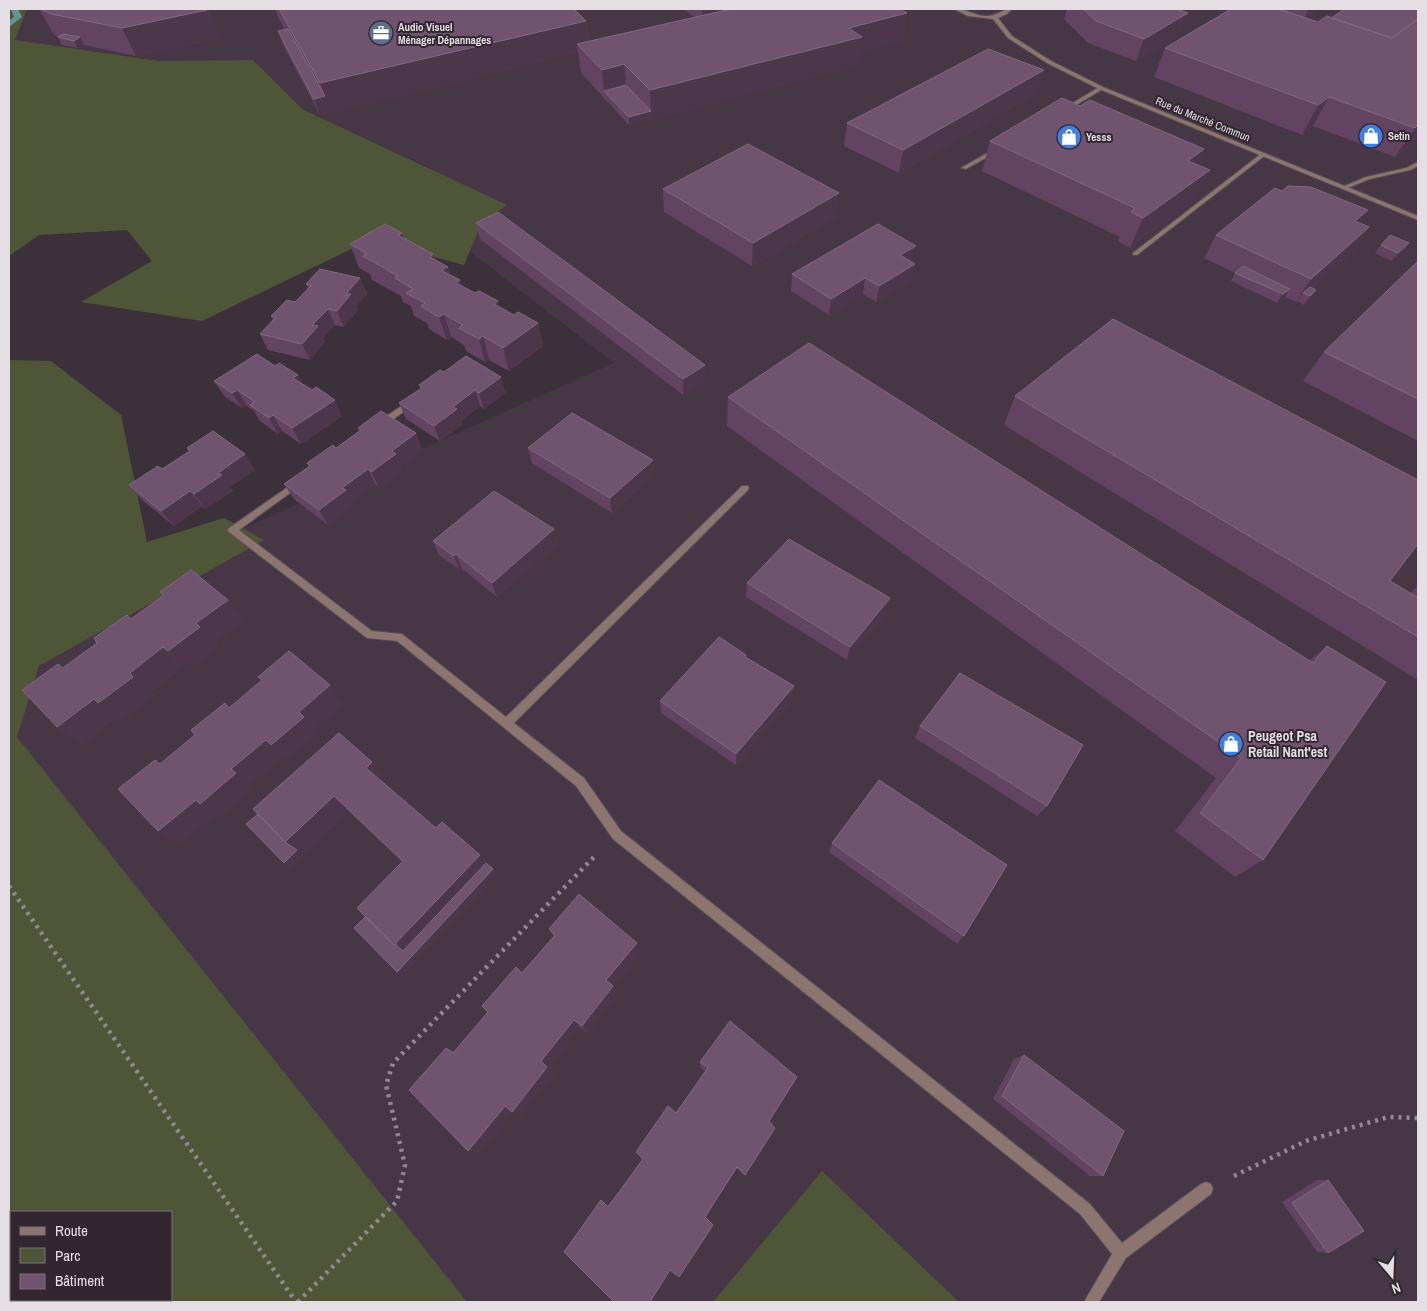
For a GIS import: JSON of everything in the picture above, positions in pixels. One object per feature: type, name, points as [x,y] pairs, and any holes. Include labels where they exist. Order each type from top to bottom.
[{"type":"street","points":[[957,9],[975,16],[994,17],[1007,13],[1010,9]]},
{"type":"street","name":"Rue du Marché Commun","points":[[994,17],[1010,37],[1048,62],[1101,88],[1418,218]]},
{"type":"street","points":[[1058,113],[1101,88]]},
{"type":"street","points":[[964,168],[1007,143]]},
{"type":"street","points":[[1135,254],[1264,154]]},
{"type":"street","points":[[1345,187],[1368,178],[1408,169],[1418,164]]},
{"type":"street","points":[[369,432],[418,398]]},
{"type":"street","points":[[304,478],[232,530],[370,635],[399,637],[580,782],[617,834],[1085,1209],[1121,1252]]},
{"type":"street","points":[[507,723],[745,488]]},
{"type":"street","points":[[1091,1302],[1121,1252],[1206,1189]]},
{"type":"path","points":[[9,886],[297,1302],[397,1201],[405,1165],[386,1085],[393,1063],[617,834]]},
{"type":"path","points":[[1206,1189],[1306,1140],[1388,1117],[1418,1118]]},
{"type":"shaded area","points":[[27,9],[1418,9],[1418,1302],[9,1302],[9,651],[159,566],[614,363],[401,198],[432,169],[302,109],[159,61],[15,40]]},
{"type":"green space","points":[[9,9],[27,9],[15,40],[159,61],[253,60],[302,109],[507,205],[482,222],[464,265],[370,240],[202,321],[81,302],[152,261],[127,230],[39,235],[9,256]]},
{"type":"green space","points":[[9,360],[51,361],[121,415],[147,542],[224,518],[264,540],[39,666],[17,737],[467,1302],[9,1302]]},
{"type":"green space","points":[[822,1171],[959,1302],[713,1302]]},
{"type":"building","points":[[41,9],[207,10],[122,28],[51,14]]},
{"type":"building","points":[[279,9],[574,9],[586,21],[320,83]]},
{"type":"building","points":[[731,9],[900,9],[907,13],[849,28],[862,37],[650,90],[624,64],[602,70],[577,44]]},
{"type":"building","points":[[1083,9],[1177,9],[1188,13],[1144,39],[1096,21]]},
{"type":"building","points":[[1231,9],[1279,9],[1318,22],[1327,16],[1392,38],[1418,19],[1418,125],[1415,128],[1329,97],[1318,105],[1165,48]]},
{"type":"building","points":[[1345,9],[1418,9],[1418,19],[1392,38],[1331,18]]},
{"type":"building","points":[[288,29],[325,96],[314,99],[278,31]]},
{"type":"building","points":[[63,34],[80,37],[74,41],[58,37]]},
{"type":"building","points":[[988,49],[1044,70],[903,150],[847,123]]},
{"type":"building","points":[[626,85],[651,111],[629,117],[604,91]]},
{"type":"building","points":[[1062,98],[1080,106],[1090,100],[1204,149],[1188,161],[1210,170],[1143,218],[1131,212],[1135,208],[990,141]]},
{"type":"building","points":[[748,144],[839,193],[753,243],[663,189]]},
{"type":"building","points":[[1288,186],[1311,187],[1368,210],[1355,221],[1369,227],[1311,279],[1216,235],[1275,188],[1282,191]]},
{"type":"building","points":[[498,212],[705,365],[683,379],[476,223]]},
{"type":"building","points":[[385,224],[402,233],[398,235],[433,254],[430,257],[448,267],[441,270],[460,280],[456,283],[475,293],[479,291],[498,301],[494,304],[514,315],[518,312],[538,323],[503,348],[483,336],[479,339],[459,328],[463,325],[444,314],[439,317],[421,306],[425,303],[406,293],[413,289],[395,278],[398,276],[363,256],[367,254],[350,244]]},
{"type":"building","points":[[878,224],[916,246],[900,255],[915,264],[879,286],[865,278],[831,299],[792,274]]},
{"type":"building","points":[[1390,235],[1409,243],[1398,253],[1381,245]]},
{"type":"building","points":[[1418,261],[1418,399],[1324,352]]},
{"type":"building","points":[[1243,266],[1290,289],[1283,294],[1235,273]]},
{"type":"building","points":[[320,269],[360,278],[346,294],[351,294],[337,311],[328,309],[312,325],[318,326],[302,344],[260,334],[276,317],[271,316],[287,300],[295,302],[311,286],[306,284]]},
{"type":"building","points":[[1310,287],[1316,290],[1310,296],[1303,293]]},
{"type":"building","points":[[1113,319],[1418,480],[1418,544],[1390,581],[1418,596],[1418,637],[1015,396]]},
{"type":"building","points":[[809,343],[1313,663],[1327,646],[1386,682],[1263,860],[1200,813],[1241,758],[728,397]]},
{"type":"building","points":[[257,354],[275,366],[279,363],[298,375],[293,378],[312,390],[316,387],[335,400],[292,428],[273,415],[269,418],[250,405],[255,402],[237,390],[232,393],[214,381]]},
{"type":"building","points":[[466,356],[501,377],[479,393],[475,390],[453,407],[457,409],[434,426],[399,403],[422,388],[419,385],[440,370],[444,372]]},
{"type":"building","points":[[381,411],[416,433],[392,451],[396,454],[371,472],[368,469],[342,488],[346,490],[319,510],[284,484],[310,466],[307,463],[333,445],[336,448],[361,430],[358,428]]},
{"type":"building","points":[[572,413],[653,460],[610,498],[528,448]]},
{"type":"building","points":[[213,431],[245,454],[218,473],[222,475],[194,494],[190,491],[161,511],[129,485],[158,466],[162,469],[190,451],[187,448]]},
{"type":"building","points":[[494,491],[554,529],[492,583],[456,554],[454,556],[433,541]]},
{"type":"building","points":[[789,539],[890,598],[850,647],[747,583]]},
{"type":"building","points":[[191,570],[228,600],[196,623],[200,627],[168,651],[163,647],[130,673],[133,677],[98,703],[94,699],[57,727],[22,690],[58,664],[63,668],[97,643],[94,638],[127,615],[131,619],[164,595],[160,592]]},
{"type":"building","points":[[719,637],[746,655],[745,657],[794,686],[736,754],[660,701]]},
{"type":"building","points":[[289,651],[330,685],[299,712],[304,717],[271,745],[266,740],[231,769],[236,773],[200,804],[196,800],[158,831],[118,789],[155,760],[160,764],[195,735],[191,730],[225,703],[229,708],[262,680],[258,677]]},
{"type":"building","points":[[960,673],[1083,745],[1047,806],[920,726]]},
{"type":"building","points":[[339,733],[372,762],[366,768],[436,828],[442,822],[480,855],[394,945],[357,908],[403,861],[334,796],[285,842],[253,809]]},
{"type":"building","points":[[879,780],[1007,865],[964,936],[832,843]]},
{"type":"building","points":[[258,814],[285,842],[297,850],[284,863],[246,824]]},
{"type":"building","points":[[486,863],[493,869],[397,972],[354,928],[365,917],[394,945],[403,951]]},
{"type":"building","points":[[579,894],[637,943],[606,980],[613,986],[582,1026],[574,1020],[541,1061],[547,1067],[512,1112],[505,1106],[468,1151],[409,1090],[446,1048],[453,1053],[488,1012],[482,1006],[516,967],[522,973],[555,935],[549,929]]},
{"type":"building","points":[[730,1021],[797,1077],[769,1121],[775,1128],[745,1175],[737,1167],[705,1217],[713,1225],[679,1277],[670,1270],[650,1302],[614,1302],[564,1252],[601,1200],[608,1207],[643,1159],[636,1152],[668,1106],[676,1113],[708,1068],[700,1062]]},
{"type":"building","points":[[1024,1055],[1124,1131],[1103,1176],[1002,1096]]},
{"type":"building","points":[[1328,1180],[1364,1231],[1328,1253],[1292,1203]]},
{"type":"waterway","points":[[9,25],[18,17],[15,9]]},
{"type":"place","name":"Audio Visuel Ménager Dépannages","points":[[381,33]]},
{"type":"place","name":"Setin","points":[[1371,136]]},
{"type":"place","name":"Yesss","points":[[1069,137]]},
{"type":"place","name":"Peugeot Psa Retail Nant'est","points":[[1231,744]]}]
